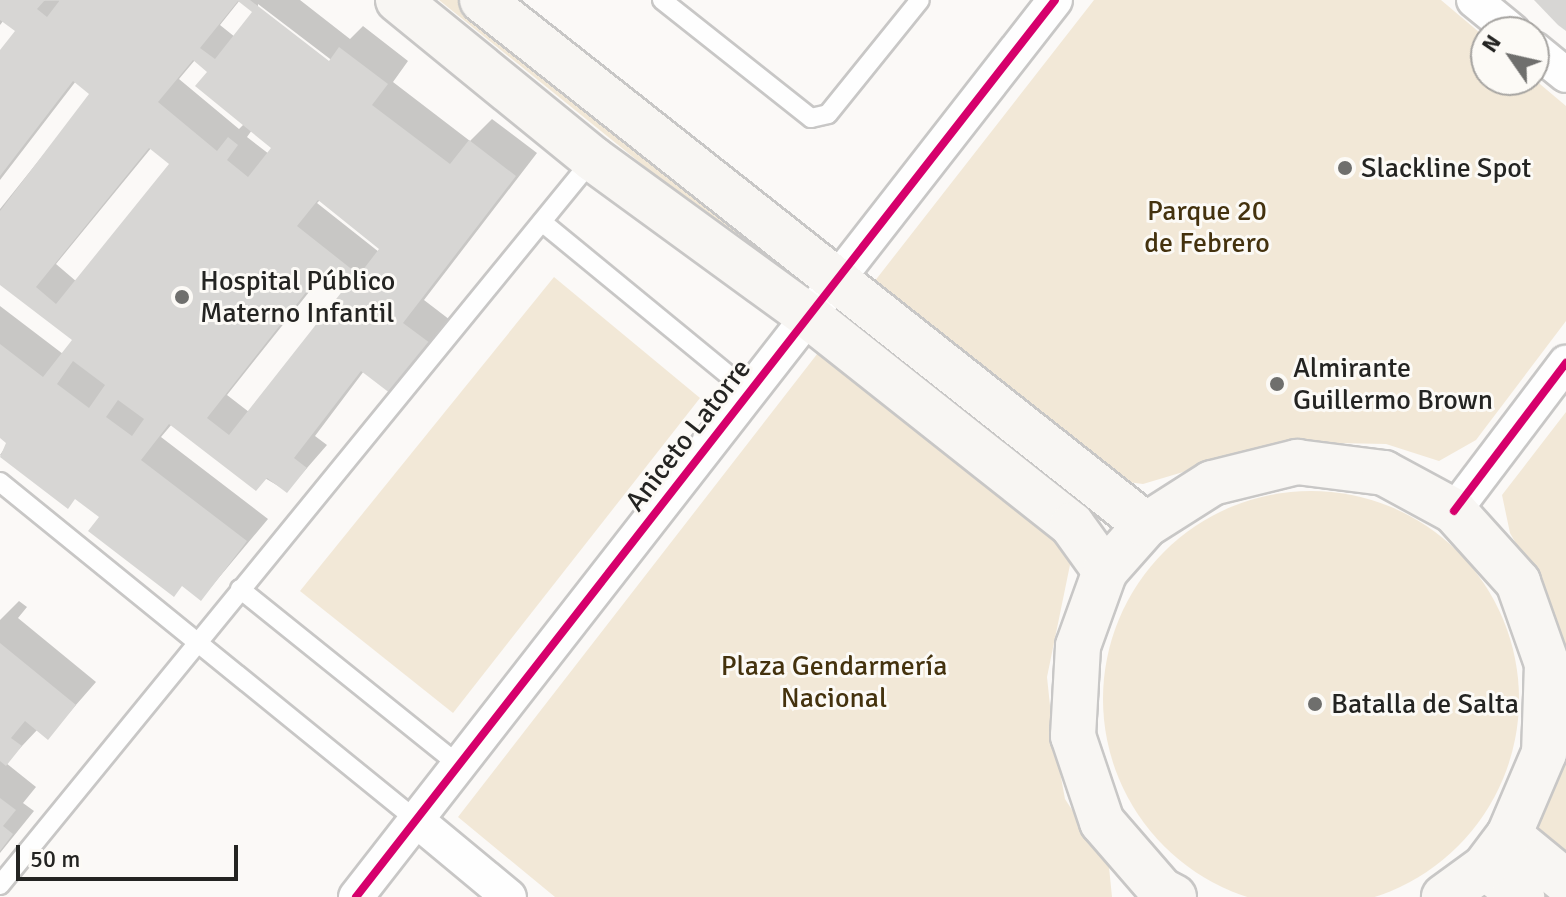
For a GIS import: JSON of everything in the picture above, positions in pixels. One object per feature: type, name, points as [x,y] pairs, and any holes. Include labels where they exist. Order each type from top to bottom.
[{"type":"main road","points":[[398,0],[593,159],[811,318],[1079,531],[1105,571]]},
{"type":"main road","points":[[482,0],[837,284],[1146,525]]},
{"type":"main road","points":[[1174,897],[1161,890],[1102,822],[1073,736],[1078,646],[1105,571],[1146,525],[1212,483],[1297,462],[1384,473],[1454,511],[1518,582],[1547,664],[1544,753],[1497,851],[1444,897]]},
{"type":"main road","points":[[1497,851],[1566,882]]},
{"type":"main road","points":[[1497,851],[1522,897]]},
{"type":"street","name":"Aniceto Latorre","points":[[356,897],[749,392],[811,318],[1055,0]]},
{"type":"street","points":[[1474,0],[1494,16]]},
{"type":"street","points":[[1550,62],[1566,75]]},
{"type":"street","points":[[1454,511],[1566,363]]},
{"type":"street","points":[[415,819],[509,897]]},
{"type":"lane","points":[[662,0],[811,118],[828,114],[920,0]]},
{"type":"lane","points":[[0,885],[593,159]]},
{"type":"lane","points":[[542,222],[749,392]]},
{"type":"lane","points":[[0,482],[415,819]]},
{"type":"lane","points":[[240,589],[458,764]]},
{"type":"green space","points":[[439,0],[459,0],[798,275],[791,285]]},
{"type":"green space","name":"Parque 20 de Febrero","points":[[1094,0],[1441,0],[1470,24],[1470,96],[1550,96],[1550,92],[1566,106],[1566,321],[1476,440],[1439,461],[1386,444],[1284,442],[1143,484],[1112,480],[867,291]]},
{"type":"green space","points":[[554,277],[700,398],[453,713],[300,591]]},
{"type":"green space","name":"Plaza Gendarmería Nacional","points":[[821,349],[1052,532],[1071,560],[1047,677],[1053,734],[1065,799],[1109,867],[1112,897],[555,897],[458,817]]},
{"type":"green space","points":[[1566,412],[1566,668],[1538,582],[1510,533],[1502,495]]},
{"type":"green space","points":[[1311,491],[1352,495],[1391,507],[1427,526],[1458,552],[1484,583],[1503,619],[1515,658],[1519,699],[1515,740],[1503,779],[1484,815],[1458,846],[1427,872],[1391,891],[1352,903],[1311,907],[1270,903],[1231,891],[1195,872],[1164,846],[1138,815],[1119,779],[1107,740],[1103,699],[1107,658],[1119,619],[1138,583],[1164,552],[1195,526],[1231,507],[1270,495]]},
{"type":"green space","points":[[1566,711],[1566,854],[1537,830],[1558,769]]},
{"type":"building","name":"Hospital Público Materno Infantil","points":[[0,0],[45,0],[37,9],[47,17],[60,0],[250,0],[329,61],[339,47],[388,84],[372,105],[450,164],[469,140],[516,176],[403,323],[434,346],[395,397],[361,371],[294,458],[307,468],[287,493],[267,478],[256,491],[169,424],[141,460],[247,541],[201,601],[182,586],[174,597],[88,531],[99,517],[75,499],[68,509],[0,457],[6,443],[0,438],[0,344],[43,377],[72,340],[0,285],[0,211],[89,94],[73,81],[0,176],[0,50],[15,31],[0,20]],"holes":[[[238,1],[252,12],[215,59],[200,48]],[[193,60],[207,72],[195,86],[271,148],[248,177],[227,160],[238,145],[228,137],[217,151],[158,102]],[[149,148],[169,164],[56,304],[36,287]],[[318,200],[379,249],[359,275],[297,226]],[[322,272],[344,289],[229,435],[207,418]],[[73,361],[105,385],[89,408],[57,384]],[[118,400],[144,419],[132,436],[106,417]]]},
{"type":"building","points":[[1534,0],[1566,0],[1566,31]]},
{"type":"building","points":[[0,643],[76,705],[48,740],[25,721],[11,738],[22,746],[6,766],[0,761]]},
{"type":"building","points":[[0,798],[16,810],[3,826],[13,834],[0,851]]},
{"type":"cycle path","points":[[356,897],[1055,0]]},
{"type":"cycle path","points":[[1454,511],[1566,363]]},
{"type":"place","name":"Slackline Spot","points":[[1345,168]]},
{"type":"place","name":"Hospital Público Materno Infantil","points":[[182,297]]},
{"type":"place","name":"Almirante Guillermo Brown","points":[[1277,384]]},
{"type":"place","name":"Batalla de Salta","points":[[1315,704]]}]
